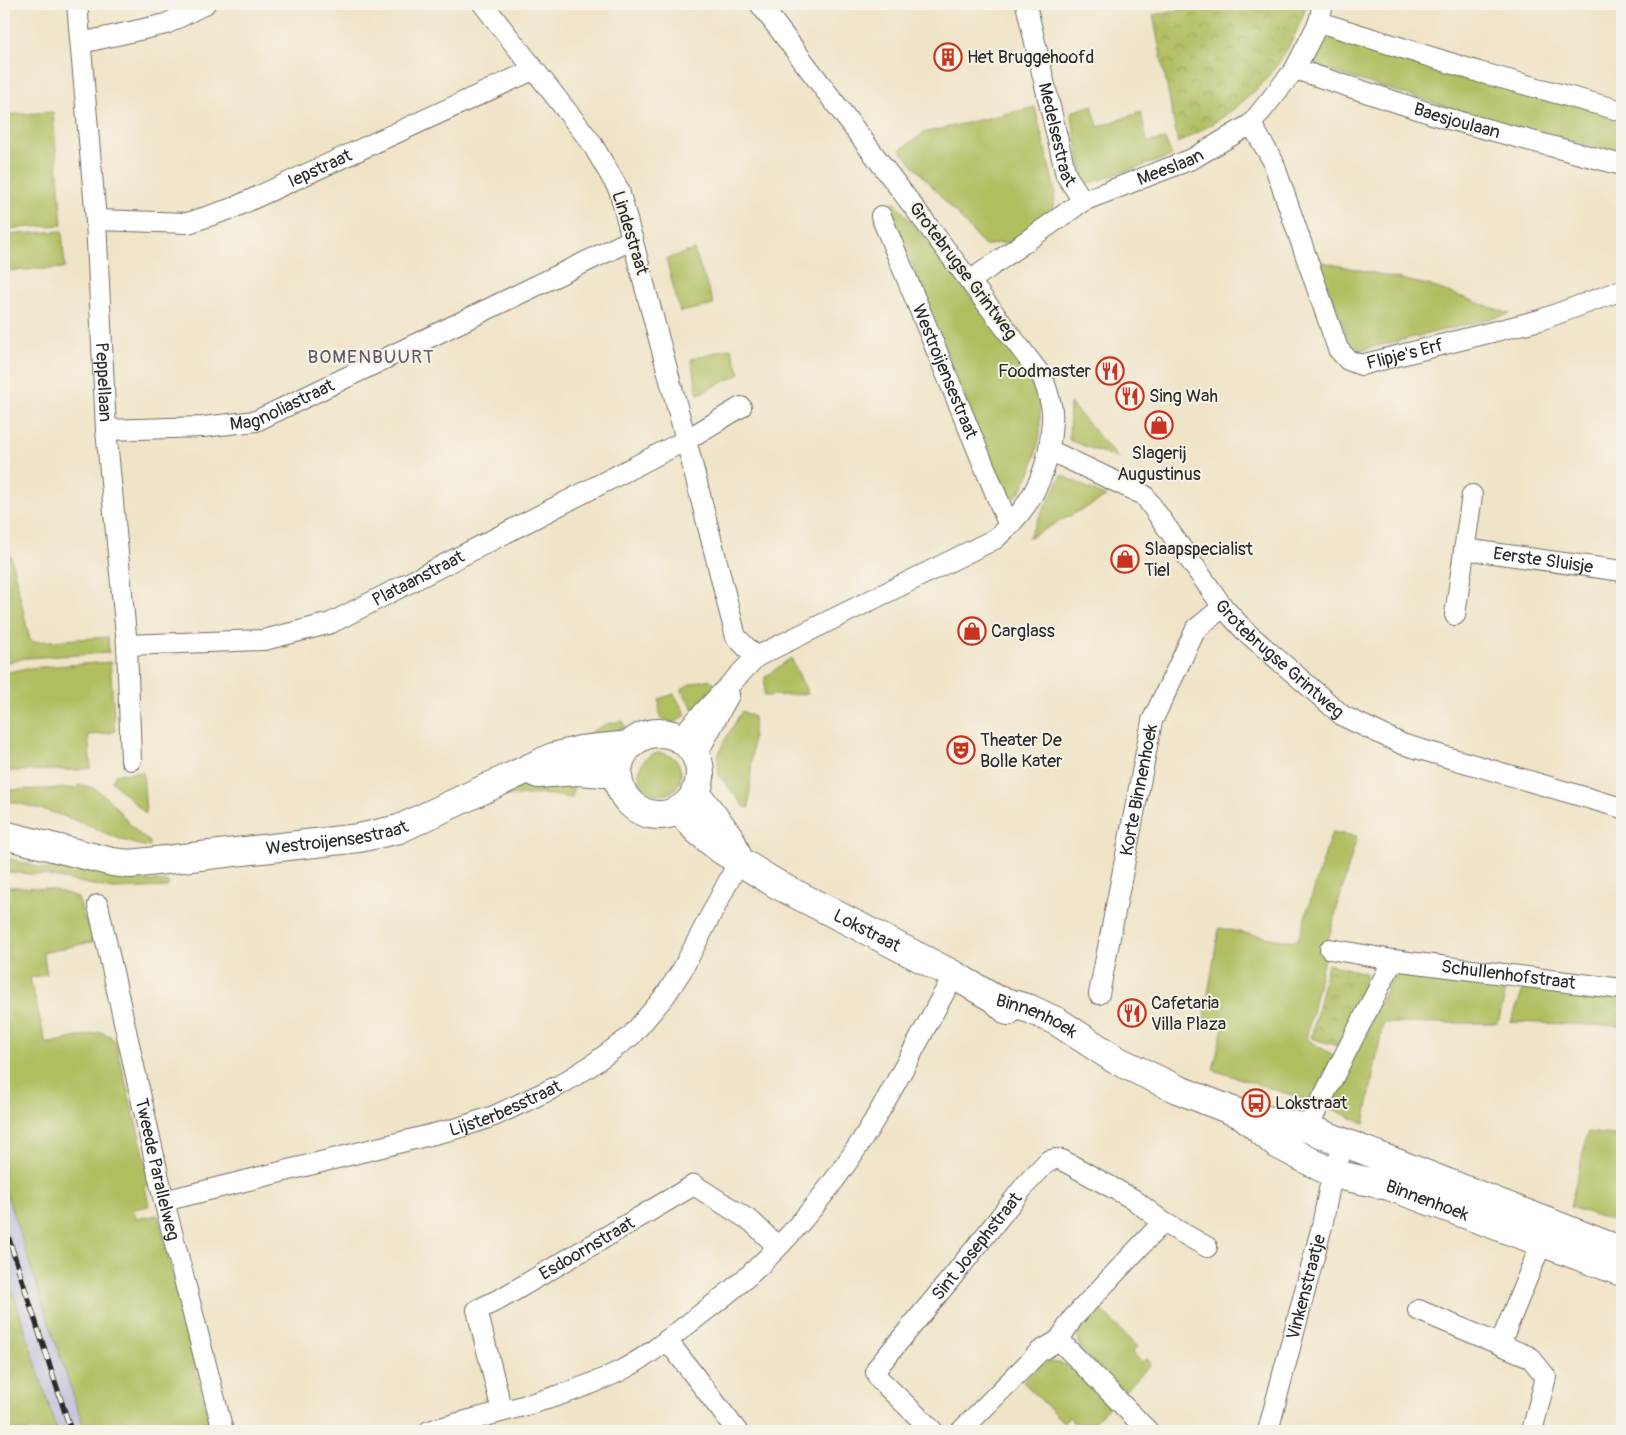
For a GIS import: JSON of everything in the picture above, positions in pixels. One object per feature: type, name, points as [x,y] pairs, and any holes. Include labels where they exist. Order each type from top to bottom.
[{"type":"main road","points":[[651,734],[666,734],[687,747],[699,766],[699,777],[687,801],[671,813],[654,815],[640,810],[629,803],[622,793],[618,774],[621,758],[630,745],[640,738],[651,734]]},
{"type":"main road","name":"Westroijensestraat","points":[[4,835],[112,862],[130,864],[359,838],[399,829],[510,778],[540,762],[564,754],[630,745]]},
{"type":"main road","name":"Westroijensestraat","points":[[510,778],[565,771],[618,774]]},
{"type":"main road","points":[[687,801],[730,838],[739,861]]},
{"type":"main road","points":[[4,817],[132,854],[152,863]]},
{"type":"main road","name":"Lokstraat","points":[[739,861],[778,885],[954,975],[995,999]]},
{"type":"main road","name":"Binnenhoek","points":[[995,999],[1020,1021],[1049,1039],[1116,1060],[1177,1089],[1242,1115],[1307,1128],[1622,1251]]},
{"type":"main road","name":"Binnenhoek","points":[[1242,1115],[1275,1143],[1334,1174],[1390,1186],[1622,1272]]},
{"type":"street","name":"Peppellaan","points":[[77,4],[96,220],[106,430],[127,645],[131,760]]},
{"type":"street","points":[[81,43],[166,24],[205,4]]},
{"type":"street","name":"Lindestraat","points":[[483,4],[591,142],[619,190],[686,440],[736,637],[749,664]]},
{"type":"street","name":"Grotebrugse Grintweg","points":[[760,4],[1043,378],[1053,412],[1050,450],[1144,495],[1223,607],[1245,632],[1343,716],[1402,744],[1622,808]]},
{"type":"street","name":"Medelsestraat","points":[[1026,4],[1066,175],[1082,201]]},
{"type":"street","points":[[1321,13],[1479,72],[1622,111]]},
{"type":"street","name":"Meeslaan","points":[[970,281],[1082,201],[1192,159],[1251,124],[1295,69],[1321,13]]},
{"type":"street","name":"Baesjoulaan","points":[[1295,69],[1445,118],[1622,165]]},
{"type":"street","name":"Iepstraat","points":[[96,220],[188,223],[233,208],[533,70]]},
{"type":"street","name":"Flipje's Erf","points":[[1251,124],[1274,161],[1338,349],[1348,360],[1361,365],[1540,320],[1622,290]]},
{"type":"street","name":"Westroijensestraat","points":[[881,216],[1010,526]]},
{"type":"street","name":"Magnoliastraat","points":[[106,430],[203,427],[256,421],[633,239]]},
{"type":"street","points":[[686,440],[741,407]]},
{"type":"street","name":"Plataanstraat","points":[[127,645],[264,640],[331,623],[686,440]]},
{"type":"street","points":[[687,747],[749,664],[995,539],[1010,526],[1027,504],[1042,478],[1050,450]]},
{"type":"street","points":[[1455,615],[1472,495]]},
{"type":"street","name":"Eerste Sluisje","points":[[1464,549],[1622,571]]},
{"type":"street","name":"Korte Binnenhoek","points":[[1099,994],[1152,721],[1196,629],[1223,607]]},
{"type":"street","name":"Lijsterbesstraat","points":[[164,1201],[458,1128],[494,1116],[560,1086],[631,1036],[665,996],[682,970],[739,861]]},
{"type":"street","name":"Tweede Parallelweg","points":[[98,906],[164,1201],[223,1431]]},
{"type":"street","name":"Schullenhofstraat","points":[[1330,949],[1393,960],[1622,989]]},
{"type":"street","points":[[1315,1114],[1393,960]]},
{"type":"street","points":[[430,1431],[558,1395],[622,1370],[667,1340],[759,1266],[823,1196],[862,1141],[886,1101],[954,975]]},
{"type":"street","name":"Vinkenstraatje","points":[[1268,1431],[1334,1174],[1344,1143]]},
{"type":"street","name":"Sint Josephstraat","points":[[933,1431],[879,1378],[876,1372],[877,1368],[1010,1203],[1048,1161],[1062,1160],[1133,1199],[1163,1222],[1206,1247]]},
{"type":"street","name":"Esdoornstraat","points":[[502,1411],[477,1310],[510,1293],[694,1185],[752,1222],[778,1247]]},
{"type":"street","points":[[961,1431],[1040,1352],[1059,1340],[1073,1318],[1163,1222]]},
{"type":"street","points":[[1500,1344],[1542,1242]]},
{"type":"street","points":[[1418,1310],[1530,1357],[1546,1377],[1532,1431]]},
{"type":"street","points":[[667,1340],[737,1431]]},
{"type":"street","points":[[1059,1340],[1148,1431]]},
{"type":"shaded area","points":[[4,1186],[85,1431],[57,1431],[4,1265]]},
{"type":"green space","points":[[1214,4],[1307,4],[1298,29],[1286,51],[1258,87],[1222,117],[1178,143],[1153,15]]},
{"type":"green space","points":[[1325,35],[1622,116],[1622,154],[1484,118],[1312,66]]},
{"type":"green space","points":[[1092,105],[1098,127],[1141,112],[1147,142],[1165,139],[1172,156],[1084,185],[1071,112]]},
{"type":"green space","points":[[1035,107],[1055,191],[1054,205],[1049,213],[1007,244],[999,243],[985,246],[900,150],[923,133]]},
{"type":"green space","points":[[53,112],[62,225],[4,229],[4,197],[9,196],[4,115]]},
{"type":"green space","points":[[894,201],[981,309],[1026,375],[1040,403],[1040,435],[1031,471],[1020,492],[1006,504],[890,207]]},
{"type":"green space","points":[[62,231],[65,268],[4,271],[4,235]]},
{"type":"green space","points":[[694,250],[714,305],[680,312],[666,259]]},
{"type":"green space","points":[[1318,261],[1428,285],[1510,314],[1361,350],[1349,342]]},
{"type":"green space","points":[[731,348],[740,374],[698,394],[691,359]]},
{"type":"green space","points":[[1070,403],[1119,459],[1069,440]]},
{"type":"green space","points":[[1062,475],[1106,497],[1028,538]]},
{"type":"green space","points":[[4,527],[30,640],[34,642],[108,637],[109,653],[26,658],[4,663]]},
{"type":"green space","points":[[791,658],[808,694],[764,696],[765,677]]},
{"type":"green space","points":[[110,662],[115,731],[88,735],[91,768],[78,770],[4,771],[4,673],[27,668]]},
{"type":"green space","points":[[709,679],[715,684],[707,696],[694,709],[681,690],[690,684]]},
{"type":"green space","points":[[674,694],[686,715],[674,723],[660,718],[659,699]]},
{"type":"green space","points":[[742,711],[754,717],[749,808],[745,807],[719,776],[718,764],[718,757],[723,743]]},
{"type":"green space","points":[[623,721],[626,728],[617,737],[581,738],[606,724]]},
{"type":"green space","points":[[664,753],[672,756],[678,762],[681,774],[678,786],[672,792],[656,795],[648,792],[642,786],[639,770],[642,762],[648,756]]},
{"type":"green space","points":[[143,772],[146,814],[112,782],[116,774]]},
{"type":"green space","points":[[574,779],[572,798],[542,794],[510,796],[510,789]]},
{"type":"green space","points":[[78,785],[89,787],[108,799],[133,827],[150,842],[149,847],[122,840],[61,815],[4,800],[4,790],[77,788]]},
{"type":"green space","points":[[1332,832],[1357,836],[1328,940],[1306,1039],[1335,1056],[1310,1101],[1213,1070],[1223,1027],[1203,1024],[1219,928],[1281,940],[1298,940]]},
{"type":"green space","points":[[4,857],[48,870],[53,857],[120,877],[168,882],[168,887],[113,889],[43,875],[4,872]]},
{"type":"green space","points":[[4,887],[51,890],[78,898],[87,926],[93,927],[99,940],[43,953],[47,974],[30,978],[46,1044],[101,1032],[110,1036],[115,1041],[152,1185],[145,1186],[149,1206],[134,1209],[136,1219],[158,1215],[211,1431],[85,1431],[4,1186]]},
{"type":"green space","points":[[1328,964],[1366,973],[1361,998],[1337,1046],[1311,1038]]},
{"type":"green space","points":[[1396,971],[1507,987],[1498,1023],[1383,1023],[1364,1124],[1327,1106]]},
{"type":"green space","points":[[1525,985],[1622,998],[1622,1026],[1511,1022]]},
{"type":"green space","points":[[1588,1132],[1622,1136],[1622,1224],[1570,1207]]},
{"type":"green space","points":[[4,1265],[57,1431],[4,1431]]},
{"type":"green space","points":[[1097,1306],[1137,1347],[1132,1352],[1142,1362],[1148,1358],[1151,1364],[1124,1392],[1081,1350],[1078,1337],[1081,1325]]},
{"type":"green space","points":[[1049,1362],[1068,1366],[1108,1406],[1085,1431],[1075,1431],[1079,1427],[1069,1417],[1063,1422],[1023,1382],[1038,1366]]},
{"type":"railway","points":[[4,1224],[71,1431]]},
{"type":"place","name":"Het Bruggehoofd","points":[[948,57]]},
{"type":"place","name":"Foodmaster","points":[[1110,371]]},
{"type":"place","name":"Sing Wah","points":[[1130,396]]},
{"type":"place","name":"Slagerij Augustinus","points":[[1159,425]]},
{"type":"place","name":"Slaapspecialist Tiel","points":[[1125,559]]},
{"type":"place","name":"Carglass","points":[[972,631]]},
{"type":"place","name":"Theater De Bolle Kater","points":[[961,750]]},
{"type":"place","name":"Cafetaria Villa Plaza","points":[[1132,1013]]},
{"type":"place","name":"Lokstraat","points":[[1256,1103]]},
{"type":"district","name":"BOMENBUURT","points":[[371,357]]}]
